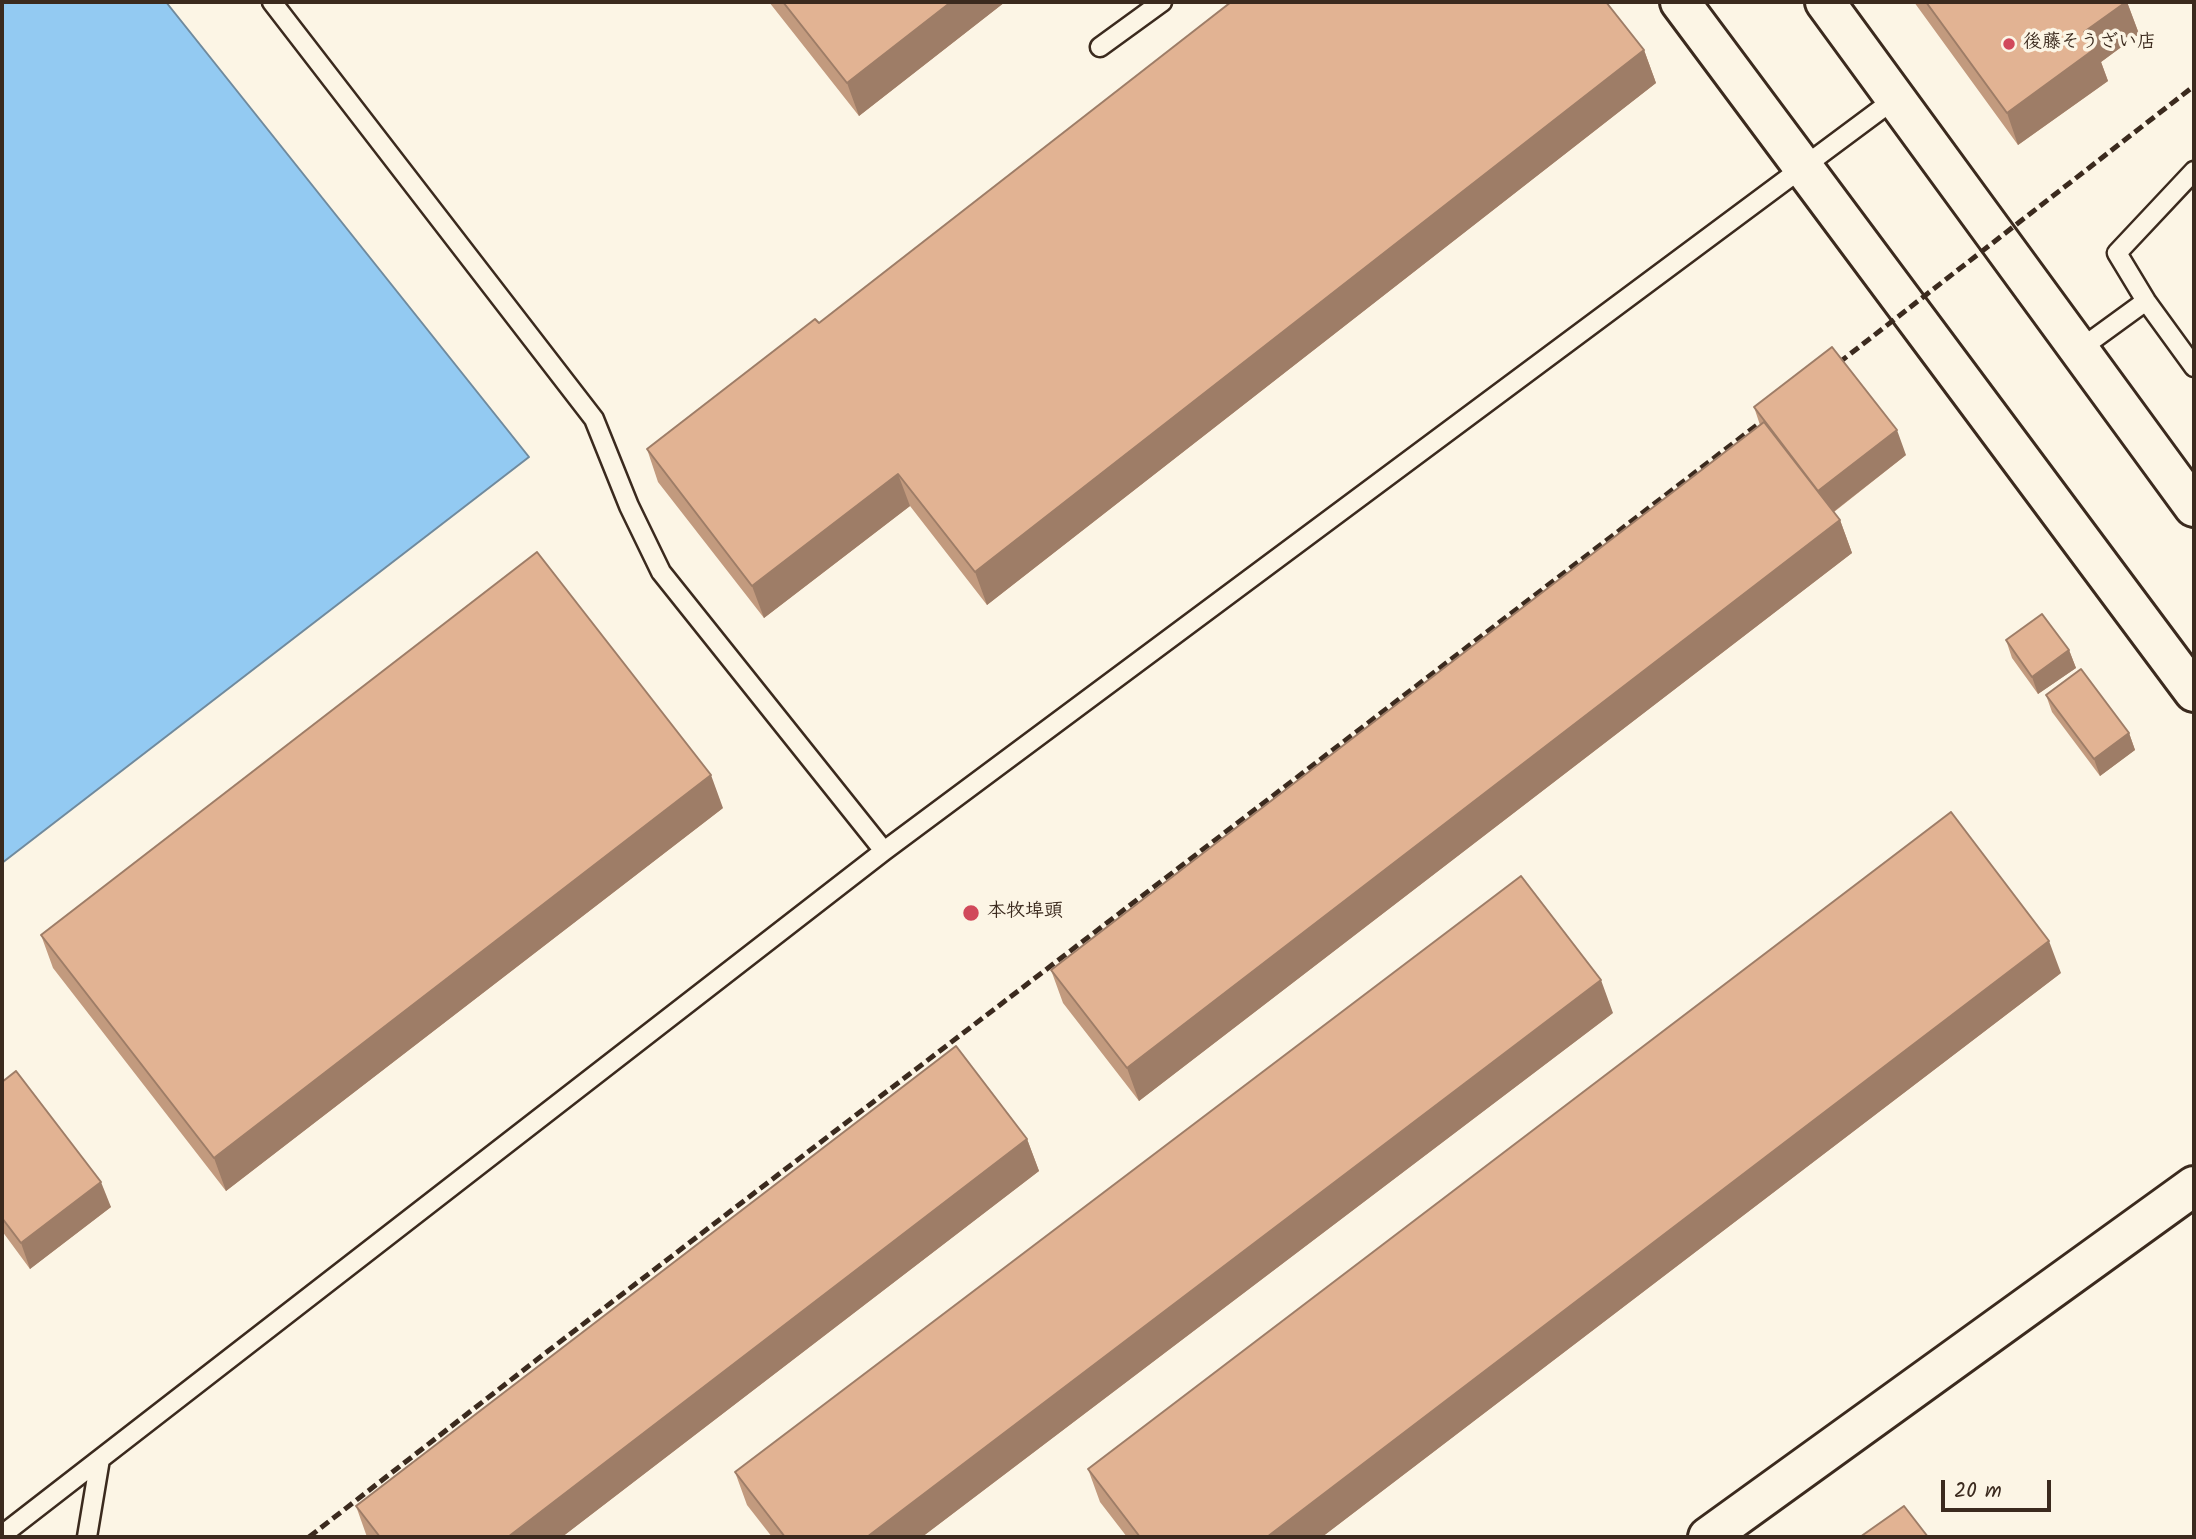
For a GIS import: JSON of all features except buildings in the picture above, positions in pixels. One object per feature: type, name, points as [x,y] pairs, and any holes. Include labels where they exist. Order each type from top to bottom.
[{"type":"street","points":[[1680,2],[2194,692]]},
{"type":"street","points":[[1825,2],[2194,506]]},
{"type":"street","points":[[1709,1537],[2194,1186]]},
{"type":"lane","points":[[272,2],[594,419],[629,506],[661,572],[884,851]]},
{"type":"lane","points":[[1100,47],[1162,2]]},
{"type":"lane","points":[[2,1535],[884,851],[1802,165],[1896,98]]},
{"type":"lane","points":[[2194,173],[2117,253],[2146,301],[2194,367]]},
{"type":"lane","points":[[2080,349],[2146,301]]},
{"type":"lane","points":[[87,1537],[100,1459]]},
{"type":"water","points":[[2,2],[166,2],[529,457],[2,863]]},
{"type":"railway","points":[[1827,372],[2194,86]]},
{"type":"railway","points":[[309,1537],[1774,412]]},
{"type":"place","name":"後藤そうざい店","points":[[2009,44]]},
{"type":"place","name":"本牧埠頭","points":[[971,913]]}]
